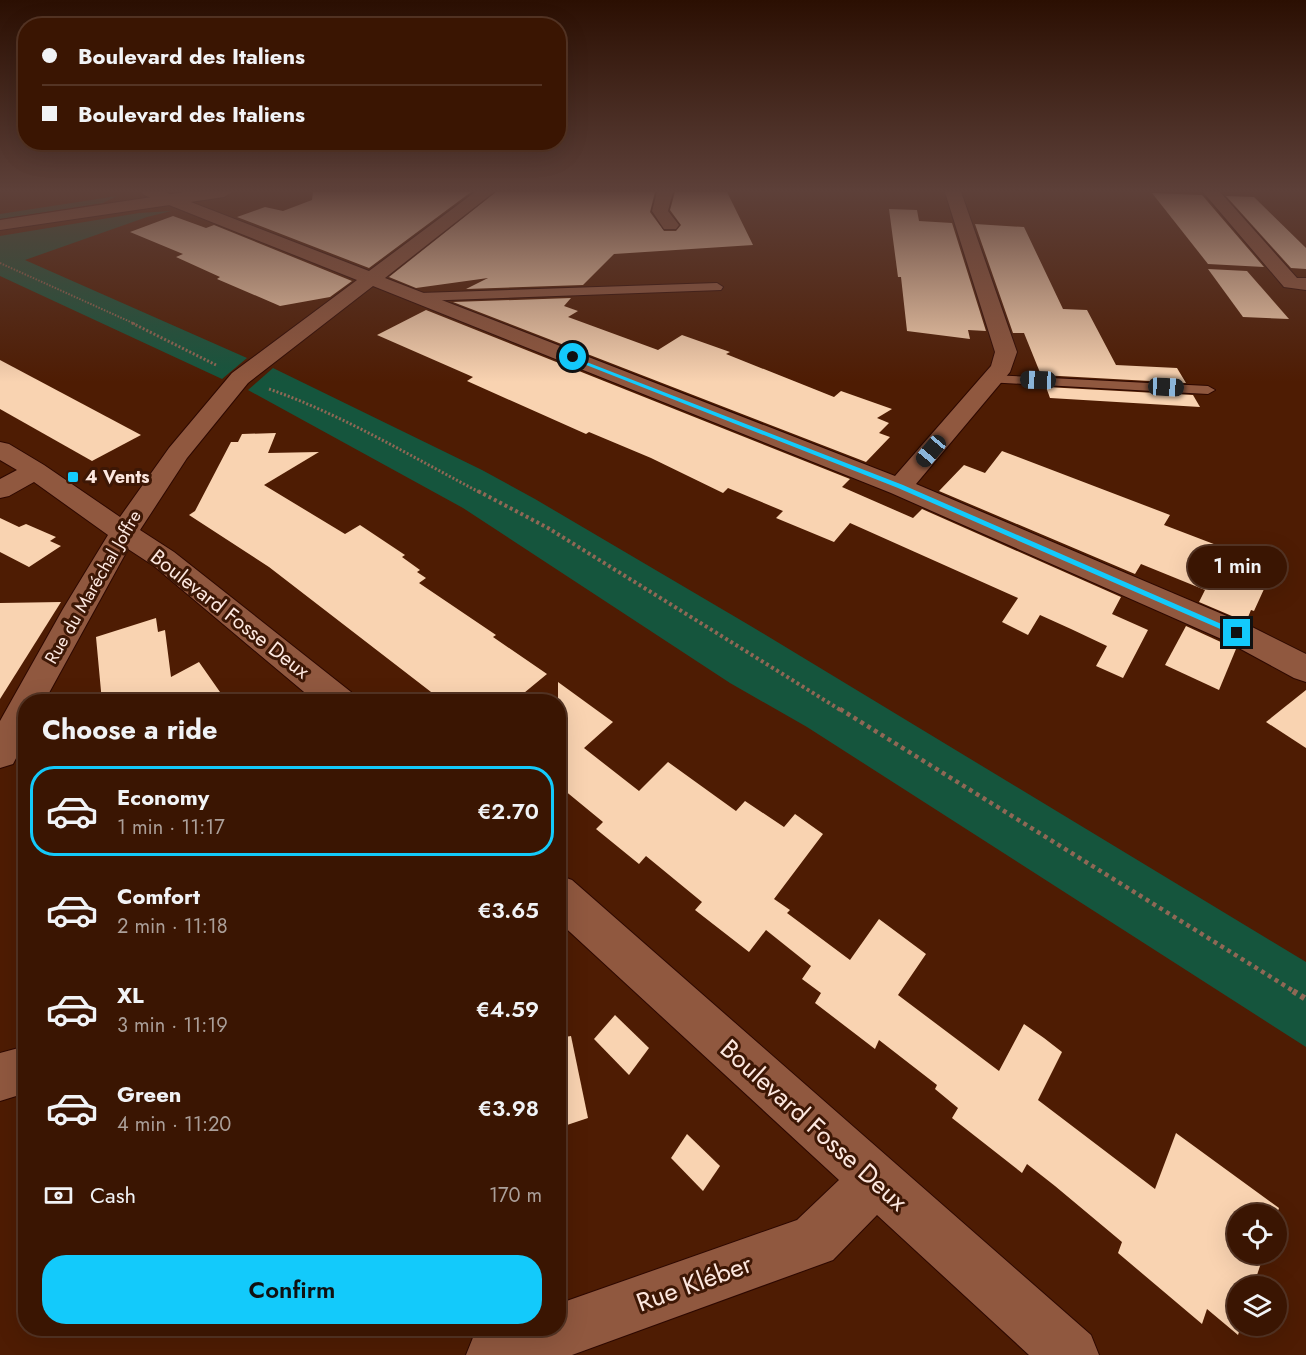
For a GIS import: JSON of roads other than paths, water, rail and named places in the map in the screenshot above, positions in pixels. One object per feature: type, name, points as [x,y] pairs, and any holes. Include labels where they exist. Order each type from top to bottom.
[{"type":"street","points":[[313,255],[900,487],[1237,633],[1306,669]]},
{"type":"street","name":"Rue du Maréchal Joffre","points":[[32,694],[122,532],[155,483],[240,378],[405,255]]},
{"type":"street","points":[[900,487],[1002,367],[1006,352],[974,255]]},
{"type":"street","points":[[1272,255],[1299,283],[1306,299]]},
{"type":"street","name":"Boulevard Fosse Deux","points":[[0,449],[164,559],[329,694]]},
{"type":"street","points":[[0,490],[35,471]]},
{"type":"street","name":"Rue du Maréchal Joffre","points":[[0,753],[18,719]]},
{"type":"street","name":"Boulevard Fosse Deux","points":[[566,903],[1071,1355]]},
{"type":"street","points":[[0,1077],[18,1071]]},
{"type":"street","name":"Rue Kléber","points":[[566,1329],[814,1240],[875,1180]]},
{"type":"street","name":"Rue Kléber","points":[[494,1355],[547,1336]]},
{"type":"lane","points":[[420,297],[717,287]]},
{"type":"lane","points":[[991,379],[1208,390]]},
{"type":"place","name":"4 Vents","points":[[73,477]]}]
